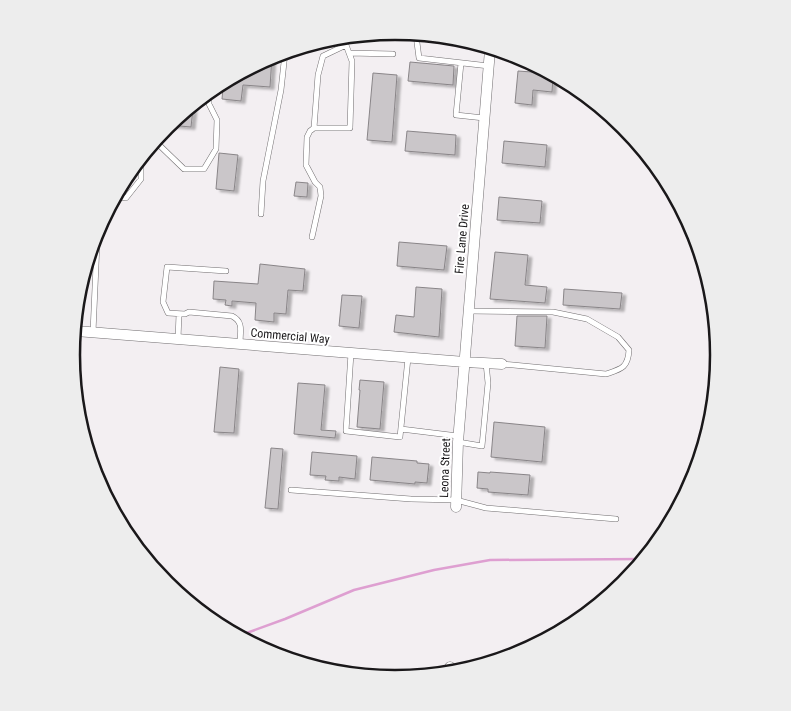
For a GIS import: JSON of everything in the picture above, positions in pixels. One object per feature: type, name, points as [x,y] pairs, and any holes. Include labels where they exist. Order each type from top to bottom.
[{"type":"street","name":"Fire Lane Drive","points":[[459,436],[490,55]]},
{"type":"street","name":"Commercial Way","points":[[81,331],[502,364]]},
{"type":"street","name":"Leona Street","points":[[456,504],[459,436]]},
{"type":"lane","points":[[417,41],[419,58],[489,66]]},
{"type":"lane","points":[[312,236],[322,196],[320,187],[315,182],[306,165],[307,137],[314,128],[350,128],[352,61],[346,44]]},
{"type":"lane","points":[[314,128],[318,75],[323,56],[343,45]]},
{"type":"lane","points":[[349,53],[393,54]]},
{"type":"lane","points":[[261,214],[263,181],[282,90],[284,61]]},
{"type":"lane","points":[[461,63],[456,114],[485,118]]},
{"type":"lane","points":[[159,145],[184,170],[204,169],[216,149],[217,120],[209,101]]},
{"type":"lane","points":[[122,197],[126,198],[141,179],[141,169]]},
{"type":"lane","points":[[93,332],[96,256]]},
{"type":"lane","points":[[226,271],[167,267],[163,302],[168,313],[185,314],[189,312],[237,318],[241,323],[240,344]]},
{"type":"lane","points":[[469,311],[553,312],[587,319],[618,337],[629,350],[628,360],[620,370],[606,374],[502,364]]},
{"type":"lane","points":[[178,339],[179,314]]},
{"type":"lane","points":[[351,353],[346,431],[400,437],[408,358]]},
{"type":"lane","points":[[401,428],[459,436],[482,446],[488,383],[486,363]]},
{"type":"lane","points":[[292,490],[411,499],[486,508],[616,519]]},
{"type":"building","points":[[410,62],[454,66],[453,85],[408,81]]},
{"type":"building","points":[[271,66],[270,87],[243,85],[241,101],[222,99],[223,91]]},
{"type":"building","points":[[518,71],[533,72],[553,82],[552,92],[533,90],[532,105],[515,103]]},
{"type":"building","points":[[373,73],[397,75],[392,142],[367,140]]},
{"type":"building","points":[[192,114],[191,127],[179,126]]},
{"type":"building","points":[[407,131],[456,135],[455,155],[405,151]]},
{"type":"building","points":[[504,141],[547,145],[545,167],[502,163]]},
{"type":"building","points":[[219,153],[238,155],[234,191],[216,189]]},
{"type":"building","points":[[296,182],[308,183],[307,197],[294,196]]},
{"type":"building","points":[[499,197],[542,201],[540,223],[497,220]]},
{"type":"building","points":[[399,242],[447,246],[444,270],[397,266]]},
{"type":"building","points":[[495,252],[528,255],[525,285],[547,287],[545,303],[490,299]]},
{"type":"building","points":[[260,264],[305,269],[303,291],[288,290],[286,314],[274,313],[274,322],[255,320],[256,303],[232,301],[232,306],[225,305],[226,300],[213,299],[214,281],[258,284]]},
{"type":"building","points":[[416,287],[442,289],[439,337],[394,332],[396,315],[414,317]]},
{"type":"building","points":[[564,289],[622,293],[620,309],[563,305]]},
{"type":"building","points":[[342,295],[362,296],[359,328],[339,326]]},
{"type":"building","points":[[517,316],[547,316],[545,348],[515,346]]},
{"type":"building","points":[[220,367],[239,369],[234,433],[214,432]]},
{"type":"building","points":[[360,380],[384,382],[380,429],[357,427]]},
{"type":"building","points":[[298,383],[325,385],[321,430],[336,431],[335,438],[294,434]]},
{"type":"building","points":[[494,422],[545,427],[542,462],[491,457]]},
{"type":"building","points":[[271,448],[283,449],[278,509],[265,508]]},
{"type":"building","points":[[312,452],[357,456],[355,479],[339,477],[339,481],[325,480],[326,476],[310,475]]},
{"type":"building","points":[[372,457],[417,461],[417,463],[429,464],[427,483],[415,482],[415,484],[370,480]]},
{"type":"building","points":[[478,472],[530,475],[528,495],[488,492],[488,489],[477,488]]},
{"type":"waterway","points":[[246,633],[354,590],[434,570],[490,560],[637,559]]}]
